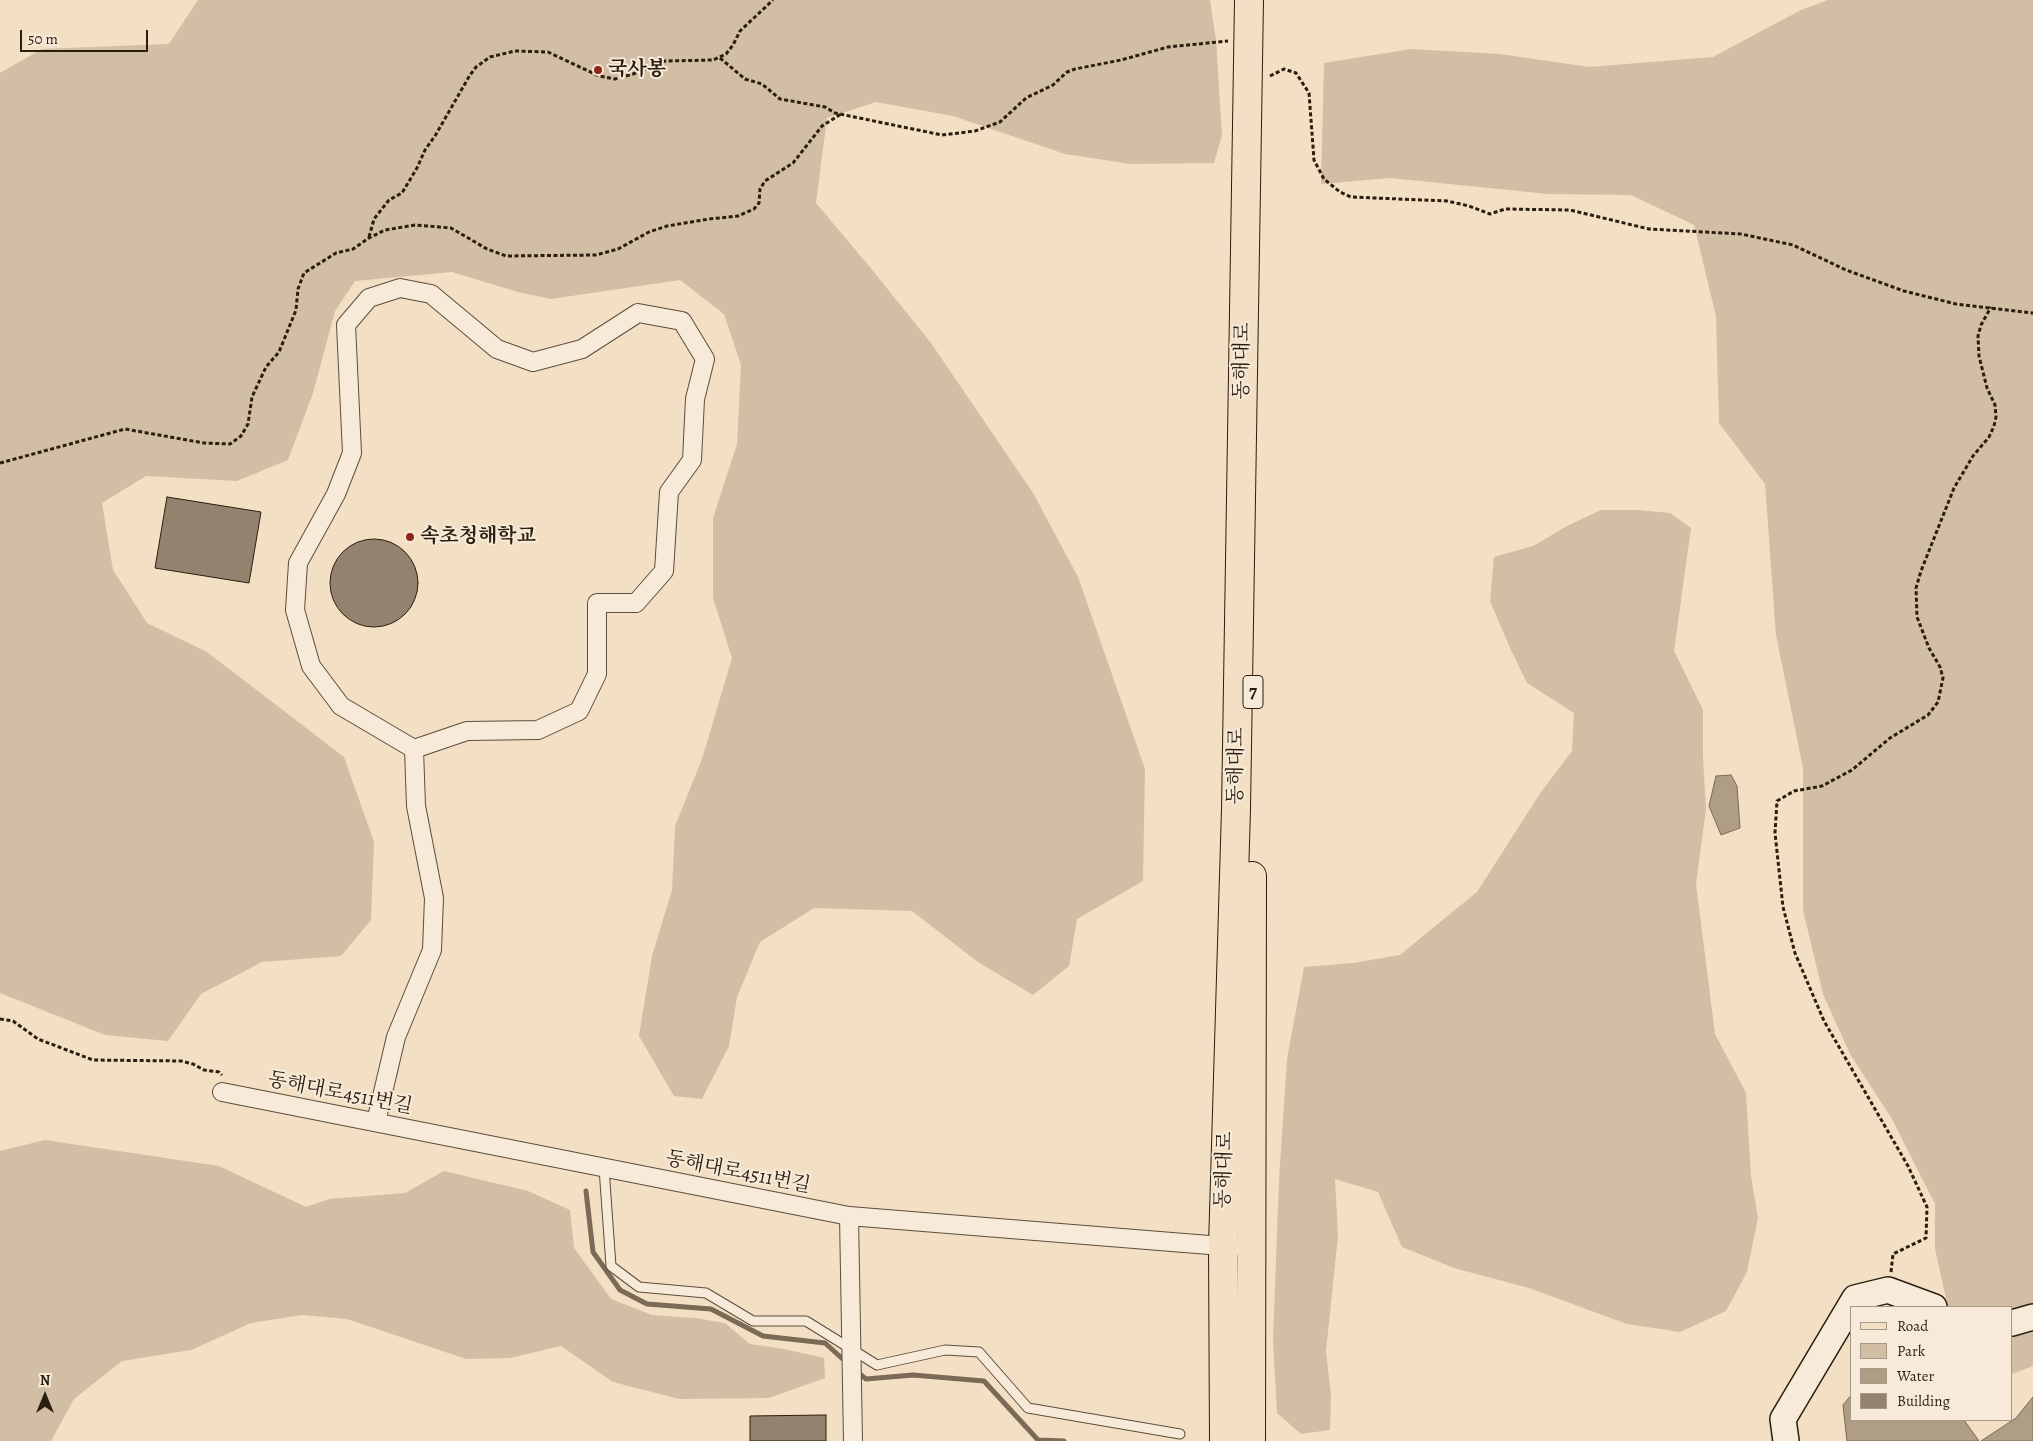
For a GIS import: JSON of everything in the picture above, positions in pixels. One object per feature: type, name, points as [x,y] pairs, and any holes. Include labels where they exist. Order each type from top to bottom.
[{"type":"main road","name":"동해대로","points":[[1224,1441],[1223,1246],[1236,799],[1249,0]]},
{"type":"main road","name":"동해대로","points":[[1251,1441],[1253,696],[1261,0]]},
{"type":"street","points":[[400,288],[431,294],[497,349],[533,362],[582,349],[638,313],[682,321],[705,359],[695,399],[692,460],[669,492],[664,571],[636,602],[597,602],[597,674],[579,711],[538,730],[467,732],[414,749],[341,706],[311,666],[295,610],[298,563],[336,494],[352,454],[346,325],[369,298],[400,288]]},
{"type":"street","points":[[376,1122],[396,1037],[432,950],[434,898],[416,806],[414,749]]},
{"type":"street","name":"동해대로4511번길","points":[[222,1092],[849,1216],[1252,1248]]},
{"type":"street","points":[[849,1216],[853,1441]]},
{"type":"street","points":[[1786,1441],[1783,1419],[1855,1298],[1888,1290],[1931,1306]]},
{"type":"street","points":[[2013,1323],[2033,1317]]},
{"type":"lane","points":[[604,1168],[611,1266],[639,1287],[706,1293],[753,1320],[806,1321],[877,1365],[944,1350],[979,1352],[1028,1408],[1180,1434]]},
{"type":"path","points":[[369,238],[374,219],[389,200],[402,193],[425,150],[476,66],[490,57],[515,51],[548,52],[599,76],[615,79],[665,61],[720,58],[733,45],[740,31],[773,0]]},
{"type":"path","points":[[720,58],[745,80],[762,84],[780,99],[824,107],[841,114],[942,135],[975,131],[1000,122],[1026,98],[1053,85],[1067,72],[1075,69],[1121,60],[1168,47],[1248,39]]},
{"type":"path","points":[[1260,80],[1284,69],[1296,73],[1309,93],[1314,160],[1324,179],[1351,198],[1447,201],[1469,206],[1490,214],[1505,209],[1570,210],[1649,229],[1741,234],[1793,245],[1846,270],[1904,291],[1956,304],[2033,313]]},
{"type":"path","points":[[0,463],[125,430],[204,443],[230,444],[241,436],[248,424],[252,397],[266,367],[278,352],[296,310],[298,289],[304,273],[336,253],[353,249],[385,230],[415,225],[451,228],[487,249],[506,256],[596,255],[618,249],[649,232],[667,226],[738,216],[754,209],[759,203],[760,189],[765,181],[793,163],[822,126],[841,114]]},
{"type":"path","points":[[1888,1290],[1893,1254],[1926,1238],[1927,1207],[1908,1166],[1824,1021],[1795,953],[1783,907],[1775,833],[1777,801],[1794,791],[1822,786],[1852,770],[1890,738],[1928,714],[1938,702],[1943,678],[1940,667],[1929,648],[1917,618],[1916,588],[1954,488],[1962,472],[1989,437],[1994,426],[1995,405],[1987,388],[1979,356],[1978,336],[1981,325],[1991,307]]},
{"type":"path","points":[[0,1019],[13,1020],[38,1039],[93,1060],[168,1060],[193,1064],[204,1070],[219,1072],[244,1097]]},
{"type":"green space","points":[[198,0],[1210,0],[1216,40],[1222,135],[1214,163],[1131,164],[1065,154],[953,116],[876,102],[827,118],[816,203],[931,343],[1033,493],[1078,577],[1145,769],[1143,881],[1077,919],[1069,966],[1033,995],[978,962],[912,911],[814,908],[760,942],[737,997],[729,1046],[702,1099],[674,1096],[639,1036],[652,956],[672,890],[675,826],[702,759],[732,658],[713,598],[713,518],[737,444],[741,365],[724,314],[680,280],[551,299],[518,292],[452,272],[355,281],[335,311],[313,393],[288,460],[237,481],[146,476],[102,503],[113,570],[147,623],[207,652],[344,757],[374,842],[371,920],[341,956],[262,962],[201,994],[168,1041],[105,1035],[0,993],[0,73],[42,49],[169,44]]},
{"type":"green space","points":[[1828,0],[2033,0],[2033,1366],[2013,1374],[2013,1306],[1948,1306],[1935,1249],[1935,1204],[1892,1119],[1850,1054],[1823,994],[1803,910],[1803,768],[1776,635],[1765,484],[1719,423],[1716,316],[1694,225],[1631,195],[1548,194],[1390,178],[1321,184],[1324,63],[1411,49],[1500,54],[1589,67],[1713,57],[1801,10]]},
{"type":"green space","points":[[1601,510],[1637,510],[1670,513],[1691,528],[1674,651],[1703,710],[1706,809],[1696,884],[1715,1034],[1746,1093],[1751,1176],[1758,1218],[1747,1272],[1726,1311],[1680,1332],[1627,1324],[1529,1288],[1454,1268],[1402,1247],[1378,1192],[1335,1179],[1338,1236],[1326,1351],[1331,1395],[1330,1430],[1301,1434],[1277,1413],[1273,1340],[1279,1180],[1287,1059],[1304,967],[1353,963],[1400,955],[1477,892],[1541,792],[1572,751],[1574,713],[1527,683],[1490,601],[1494,557],[1533,546],[1567,526]]},
{"type":"green space","points":[[45,1140],[219,1166],[306,1207],[329,1199],[405,1193],[444,1171],[528,1191],[570,1210],[574,1248],[611,1299],[652,1315],[695,1318],[725,1323],[750,1344],[824,1358],[825,1378],[769,1398],[679,1399],[613,1382],[561,1346],[510,1358],[466,1359],[347,1319],[302,1315],[251,1323],[191,1350],[122,1361],[74,1399],[51,1441],[0,1441],[0,1151]]},
{"type":"water","points":[[1731,775],[1737,786],[1740,828],[1721,835],[1709,806],[1716,776]]},
{"type":"water","points":[[1850,1396],[1850,1421],[1965,1421],[1979,1441],[1847,1441],[1843,1405]]},
{"type":"water","points":[[2033,1397],[2033,1441],[1981,1441],[2013,1421]]},
{"type":"building","points":[[167,497],[261,512],[249,583],[155,568]]},
{"type":"building","points":[[374,539],[391,542],[405,552],[415,566],[418,583],[415,600],[405,614],[391,624],[374,627],[357,624],[343,614],[333,600],[330,583],[333,566],[343,552],[357,542]]},
{"type":"building","points":[[826,1415],[826,1441],[750,1441],[750,1416]]},
{"type":"waterway","points":[[586,1191],[593,1252],[620,1290],[647,1304],[711,1309],[763,1336],[825,1343],[846,1362]]},
{"type":"waterway","points":[[856,1371],[866,1379],[913,1375],[984,1381],[1038,1440],[1064,1441]]},
{"type":"place","name":"국사봉","points":[[598,70]]},
{"type":"place","name":"속초청해학교","points":[[410,537]]}]
